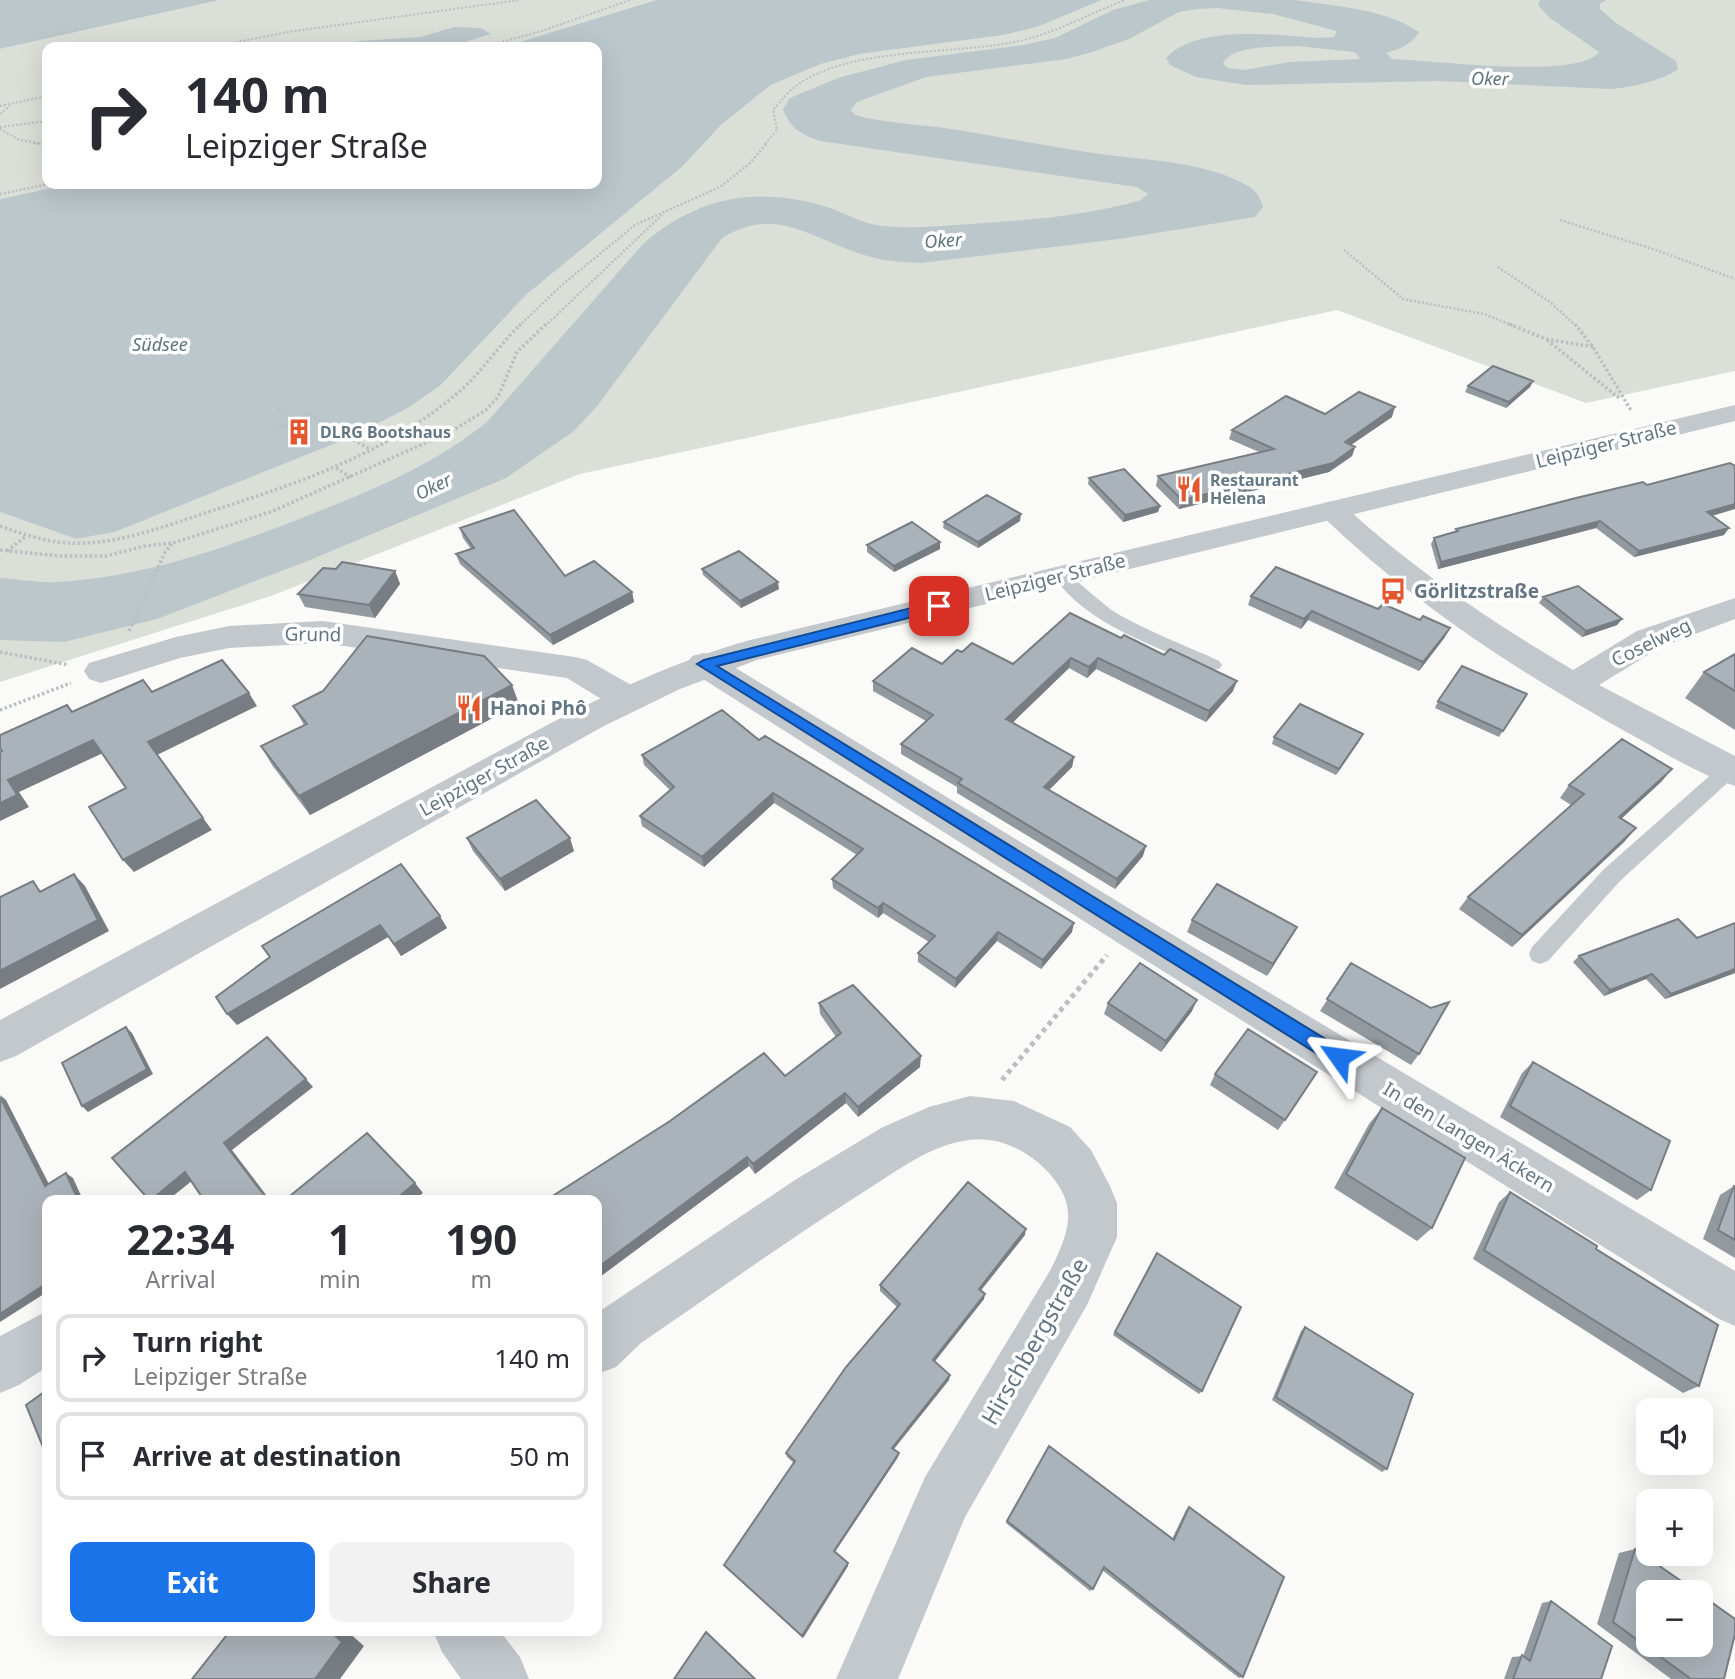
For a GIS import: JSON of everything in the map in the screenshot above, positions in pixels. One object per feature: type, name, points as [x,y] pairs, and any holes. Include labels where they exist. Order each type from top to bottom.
[{"type":"street","name":"Leipziger Straße","points":[[0,1042],[628,699],[704,664],[1735,412]]},
{"type":"street","points":[[1332,510],[1422,586],[1497,639],[1572,685],[1732,771]]},
{"type":"street","name":"Coselweg","points":[[1572,685],[1649,639],[1694,620],[1735,608]]},
{"type":"street","name":"Grund","points":[[101,671],[176,648],[229,637],[323,632],[575,668],[628,699]]},
{"type":"street","name":"In den Langen Äckern","points":[[704,664],[1129,929],[1735,1300]]},
{"type":"street","name":"Hirschbergstraße","points":[[602,1344],[623,1325],[757,1233],[865,1164],[929,1129],[970,1118],[1014,1123],[1053,1143],[1074,1166],[1093,1203],[1092,1237],[1069,1287],[945,1497],[867,1679]]},
{"type":"street","points":[[0,1366],[42,1339]]},
{"type":"street","points":[[467,1636],[498,1679]]},
{"type":"lane","points":[[1060,576],[1072,590],[1094,607],[1213,665]]},
{"type":"lane","points":[[1539,954],[1612,875],[1732,771]]},
{"type":"path","points":[[236,42],[305,28],[519,0]]},
{"type":"path","points":[[502,42],[630,0]]},
{"type":"path","points":[[0,526],[26,536],[69,543],[119,538],[149,531],[301,482],[336,467],[372,450],[461,390],[502,342],[562,285],[635,225],[720,187],[749,164],[776,130],[773,110],[781,97],[817,74],[895,56],[1014,42],[1081,20],[1125,0]]},
{"type":"path","points":[[0,106],[11,106],[42,97]]},
{"type":"path","points":[[0,114],[11,106]]},
{"type":"path","points":[[0,128],[42,122]]},
{"type":"path","points":[[0,128],[20,140],[42,144]]},
{"type":"path","points":[[0,194],[42,185]]},
{"type":"path","points":[[0,550],[59,556],[106,556],[145,546],[173,544],[273,511],[352,478],[452,431],[486,410],[498,397],[517,352],[665,212]]},
{"type":"path","points":[[1560,220],[1656,250],[1735,279]]},
{"type":"path","points":[[1344,250],[1403,299],[1484,314],[1546,339],[1594,348]]},
{"type":"path","points":[[1498,267],[1546,297],[1573,319],[1594,348],[1622,400],[1636,417],[1656,432]]},
{"type":"path","points":[[1546,339],[1622,400]]},
{"type":"path","points":[[278,409],[295,421]]},
{"type":"path","points":[[274,430],[310,414],[372,450]]},
{"type":"path","points":[[336,467],[352,478]]},
{"type":"path","points":[[7,551],[26,536]]},
{"type":"path","points":[[124,642],[165,552],[173,544]]},
{"type":"path","points":[[0,652],[101,671]]},
{"type":"path","points":[[0,710],[101,671]]},
{"type":"path","points":[[970,1118],[1129,929]]},
{"type":"shaded area","points":[[220,0],[656,0],[519,42],[42,42],[42,189],[46,189],[0,199],[0,49]]},
{"type":"shaded area","points":[[1102,0],[1735,0],[1735,371],[1586,403],[1337,310],[580,474],[271,596],[0,682],[0,512],[76,539],[115,532],[351,437],[408,408],[441,385],[526,295],[683,166],[721,125],[771,85],[821,64],[860,54],[1004,35],[1037,27]]},
{"type":"water","points":[[0,0],[220,0],[0,49]]},
{"type":"water","name":"Südsee","points":[[656,0],[1102,0],[1037,27],[1004,35],[860,54],[821,64],[771,85],[721,125],[683,166],[526,295],[441,385],[408,408],[351,437],[115,532],[76,539],[0,512],[0,199],[46,189],[602,189],[602,42],[519,42]]},
{"type":"water","name":"Oker","points":[[1149,0],[1295,0],[1376,13],[1419,32],[1409,43],[1386,53],[1392,59],[1535,67],[1586,60],[1599,52],[1550,18],[1538,5],[1540,0],[1606,0],[1600,4],[1600,9],[1616,23],[1676,61],[1678,69],[1656,80],[1611,89],[1439,81],[1246,85],[1196,77],[1170,65],[1166,58],[1180,47],[1197,40],[1238,34],[1319,38],[1334,37],[1337,31],[1273,14],[1217,8],[1179,12],[1129,39],[1066,59],[926,77],[857,102],[851,110],[855,115],[877,120],[1198,167],[1248,186],[1258,195],[1263,207],[1255,217],[1119,239],[921,263],[868,256],[809,233],[776,224],[759,224],[741,229],[722,238],[598,405],[574,431],[506,478],[310,560],[157,619],[64,642],[0,640],[0,578],[51,582],[91,579],[152,568],[240,541],[299,519],[421,466],[487,422],[643,244],[664,228],[707,206],[753,197],[777,197],[827,207],[875,225],[916,227],[1057,216],[1141,200],[1148,194],[1137,187],[820,141],[797,130],[783,109],[790,98],[838,78],[906,60],[1023,45],[1055,38],[1113,10]],"holes":[[[1298,46],[1355,52],[1360,59],[1289,62],[1244,70],[1228,68],[1223,64],[1235,53],[1256,48]]]},
{"type":"water","points":[[454,27],[481,28],[491,34],[465,42],[354,42],[421,37]]},
{"type":"building","points":[[1493,366],[1533,381],[1509,402],[1468,386]]},
{"type":"building","points":[[1359,392],[1395,407],[1345,442],[1355,447],[1333,463],[1182,500],[1158,476],[1274,449],[1232,430],[1286,396],[1325,414]]},
{"type":"building","points":[[1730,463],[1735,466],[1735,504],[1707,512],[1729,528],[1639,551],[1600,521],[1441,562],[1434,538],[1458,531],[1456,529]]},
{"type":"building","points":[[1124,469],[1160,506],[1125,515],[1089,478]]},
{"type":"building","points":[[987,495],[1021,514],[978,542],[944,522]]},
{"type":"building","points":[[514,510],[565,576],[594,561],[632,592],[550,635],[456,554],[474,548],[460,528]]},
{"type":"building","points":[[912,522],[940,542],[894,566],[867,545]]},
{"type":"building","points":[[739,551],[778,582],[740,601],[702,569]]},
{"type":"building","points":[[342,562],[395,571],[369,605],[298,594],[323,568],[336,569]]},
{"type":"building","points":[[1276,567],[1378,609],[1383,604],[1420,620],[1423,616],[1450,628],[1423,662],[1312,611],[1304,619],[1251,596]]},
{"type":"building","points":[[1578,586],[1622,619],[1586,631],[1543,597]]},
{"type":"building","points":[[1070,613],[1164,655],[1170,649],[1237,681],[1209,711],[1098,658],[1089,667],[1071,658],[1006,719],[1074,757],[1044,787],[1146,846],[1117,879],[958,783],[962,779],[901,744],[933,715],[873,681],[912,648],[942,664],[957,650],[962,652],[972,643],[1013,664]]},
{"type":"building","points":[[367,636],[484,656],[512,685],[299,796],[261,746],[307,724],[293,706],[323,691]]},
{"type":"building","points":[[1735,654],[1735,691],[1704,672]]},
{"type":"building","points":[[222,660],[249,693],[148,742],[203,818],[123,860],[89,807],[126,788],[93,740],[8,780],[17,795],[0,803],[0,735],[67,705],[72,712],[143,680],[152,692]]},
{"type":"building","points":[[1462,666],[1527,694],[1503,731],[1438,701]]},
{"type":"building","points":[[1300,704],[1363,734],[1339,769],[1274,737]]},
{"type":"building","points":[[722,710],[759,740],[765,736],[1074,923],[1043,960],[998,932],[956,979],[918,953],[935,936],[883,903],[878,908],[832,879],[863,849],[773,793],[702,857],[640,816],[674,787],[642,755]]},
{"type":"building","points":[[1622,739],[1672,769],[1619,817],[1636,828],[1522,935],[1468,897],[1584,794],[1569,785]]},
{"type":"building","points":[[536,800],[570,838],[500,879],[467,838]]},
{"type":"building","points":[[401,864],[440,916],[394,944],[380,925],[227,1014],[216,997],[270,957],[262,946]]},
{"type":"building","points":[[74,874],[98,920],[0,971],[0,897],[33,881],[40,892]]},
{"type":"building","points":[[1217,884],[1297,927],[1273,964],[1192,920]]},
{"type":"building","points":[[1678,919],[1697,938],[1735,923],[1735,969],[1671,994],[1652,974],[1610,990],[1579,956]]},
{"type":"building","points":[[1140,963],[1197,1000],[1166,1041],[1108,1003]]},
{"type":"building","points":[[1351,963],[1431,1008],[1449,1002],[1419,1054],[1327,999]]},
{"type":"building","points":[[853,985],[921,1056],[858,1107],[845,1093],[753,1164],[747,1157],[602,1264],[602,1195],[554,1195],[670,1121],[764,1053],[785,1076],[841,1033],[819,1003]]},
{"type":"building","points":[[126,1027],[147,1069],[82,1106],[62,1063]]},
{"type":"building","points":[[1248,1029],[1317,1072],[1285,1120],[1215,1074]]},
{"type":"building","points":[[267,1037],[306,1079],[224,1143],[264,1195],[201,1195],[185,1172],[157,1195],[145,1195],[112,1158]]},
{"type":"building","points":[[1533,1062],[1670,1141],[1651,1190],[1510,1106]]},
{"type":"building","points":[[0,1097],[45,1186],[66,1173],[76,1195],[42,1195],[42,1286],[0,1314]]},
{"type":"building","points":[[1382,1108],[1465,1158],[1432,1228],[1346,1174]]},
{"type":"building","points":[[367,1133],[415,1183],[401,1195],[291,1195]]},
{"type":"building","points":[[968,1182],[1026,1229],[979,1289],[985,1294],[933,1360],[950,1375],[892,1448],[899,1453],[834,1551],[848,1563],[802,1636],[724,1565],[795,1461],[786,1453],[846,1367],[900,1304],[880,1285]]},
{"type":"building","points":[[1735,1186],[1735,1240],[1718,1230]]},
{"type":"building","points":[[1510,1192],[1718,1325],[1699,1386],[1484,1250]]},
{"type":"building","points":[[1157,1253],[1241,1307],[1202,1391],[1115,1332]]},
{"type":"building","points":[[1305,1327],[1413,1394],[1387,1469],[1276,1397]]},
{"type":"building","points":[[42,1394],[42,1445],[26,1405]]},
{"type":"building","points":[[1049,1446],[1174,1540],[1189,1507],[1284,1577],[1243,1677],[1104,1567],[1093,1589],[1007,1521]]},
{"type":"building","points":[[1635,1549],[1636,1566],[1660,1566],[1680,1580],[1636,1580],[1636,1639],[1613,1622]]},
{"type":"building","points":[[1551,1601],[1612,1646],[1601,1679],[1513,1679],[1522,1655],[1530,1661]]},
{"type":"building","points":[[1713,1603],[1735,1619],[1735,1634],[1724,1679],[1691,1679],[1661,1657],[1713,1657]]},
{"type":"building","points":[[706,1632],[755,1679],[674,1679]]},
{"type":"building","points":[[226,1636],[335,1636],[342,1642],[315,1679],[192,1679]]},
{"type":"place","name":"DLRG Bootshaus","points":[[299,432]]},
{"type":"place","name":"Restaurant Helena","points":[[1189,489]]},
{"type":"place","name":"Görlitzstraße","points":[[1393,591]]},
{"type":"place","name":"Hanoi Phô","points":[[469,708]]},
{"type":"route","points":[[939,606],[704,664],[1339,1057]]}]
